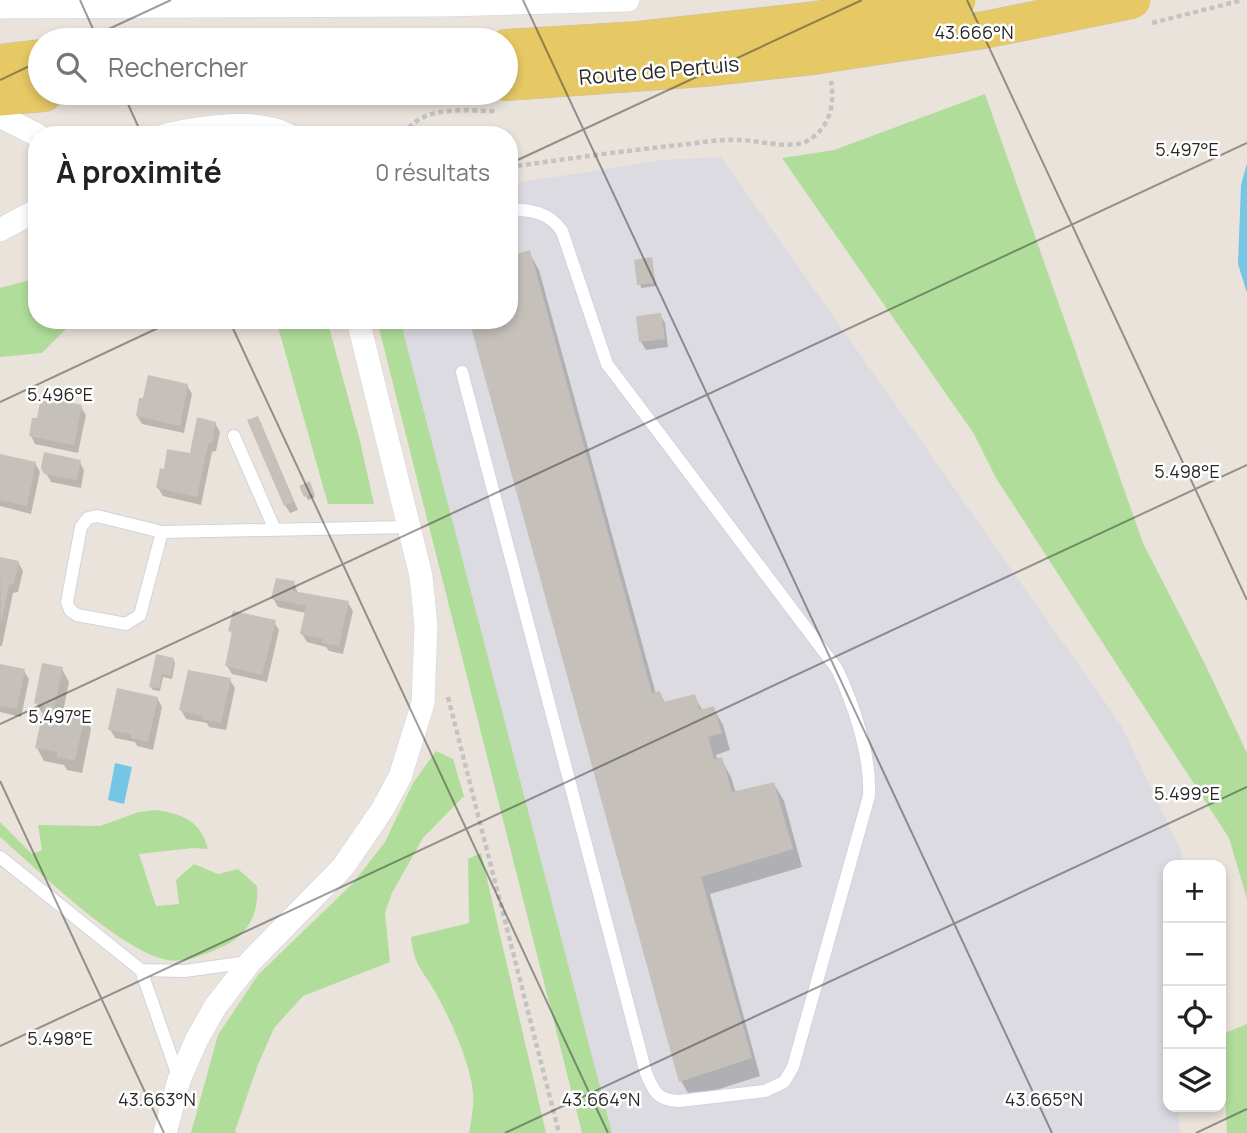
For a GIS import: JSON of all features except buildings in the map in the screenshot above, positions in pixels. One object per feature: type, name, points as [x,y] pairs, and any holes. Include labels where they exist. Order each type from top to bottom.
[{"type":"main road","points":[[817,52],[957,0]]},
{"type":"main road","points":[[817,52],[984,30],[1132,0]]},
{"type":"main road","name":"Route de Pertuis","points":[[518,47],[638,40],[817,52]]},
{"type":"main road","name":"Route de Pertuis","points":[[518,81],[704,68],[817,52]]},
{"type":"main road","points":[[0,63],[28,60]]},
{"type":"main road","points":[[0,97],[28,94]]},
{"type":"street","points":[[0,7],[446,5],[628,0]]},
{"type":"street","points":[[0,116],[28,130]]},
{"type":"street","points":[[0,230],[28,216]]},
{"type":"street","points":[[165,1133],[179,1080],[215,1007],[250,962],[342,867],[382,810],[400,777],[423,703],[426,626],[421,576],[360,329]]},
{"type":"lane","points":[[462,372],[650,1082],[654,1091],[665,1100],[679,1101],[765,1091],[784,1082],[793,1067],[869,796],[867,761],[848,692],[837,669],[607,363],[562,230],[550,217],[531,210],[518,209]]},
{"type":"lane","points":[[234,436],[275,530]]},
{"type":"lane","points":[[162,532],[140,615],[127,624],[77,615],[70,610],[67,602],[81,527],[88,519],[97,516],[162,532],[408,527]]},
{"type":"lane","points":[[0,858],[141,970],[179,1080]]},
{"type":"lane","points":[[141,970],[185,971],[250,962]]},
{"type":"path","points":[[518,166],[737,139],[792,144],[806,142],[821,130],[830,116],[833,92],[817,52]]},
{"type":"path","points":[[426,670],[448,698],[559,1133]]},
{"type":"shaded area","points":[[721,157],[1121,725],[1183,860],[1163,860],[1163,1112],[1178,1112],[1180,1133],[582,1133],[379,329],[518,329],[518,183],[662,160]]},
{"type":"green space","points":[[985,94],[1143,543],[1247,753],[1247,899],[1229,838],[996,478],[974,434],[782,158],[834,150]]},
{"type":"green space","points":[[28,280],[28,329],[66,329],[42,353],[0,357],[0,288]]},
{"type":"green space","points":[[279,329],[329,329],[374,504],[328,504]]},
{"type":"green space","points":[[379,329],[402,329],[612,1133],[582,1133]]},
{"type":"green space","points":[[436,751],[453,759],[464,796],[423,838],[392,893],[385,913],[390,962],[303,996],[274,1028],[257,1067],[235,1131],[237,1133],[191,1133],[218,1035],[258,975],[353,883],[385,842],[413,783]]},
{"type":"green space","points":[[156,810],[175,814],[196,825],[208,849],[139,854],[156,906],[179,904],[176,880],[194,864],[218,874],[238,869],[257,886],[255,911],[243,933],[228,944],[190,959],[167,960],[126,941],[80,908],[0,837],[0,822],[32,854],[42,850],[38,825],[100,826],[139,812]]},
{"type":"green space","points":[[481,853],[546,1133],[469,1133],[473,1097],[466,1062],[446,1012],[414,954],[411,937],[469,923],[468,859]]},
{"type":"green space","points":[[1247,1024],[1247,1133],[1227,1133],[1226,1032]]},
{"type":"water","points":[[1247,163],[1247,293],[1238,264],[1241,185]]},
{"type":"water","points":[[115,763],[132,767],[124,804],[108,800]]},
{"type":"pier","points":[[1190,0],[1247,0],[1247,12],[1211,20],[1196,14]]}]
